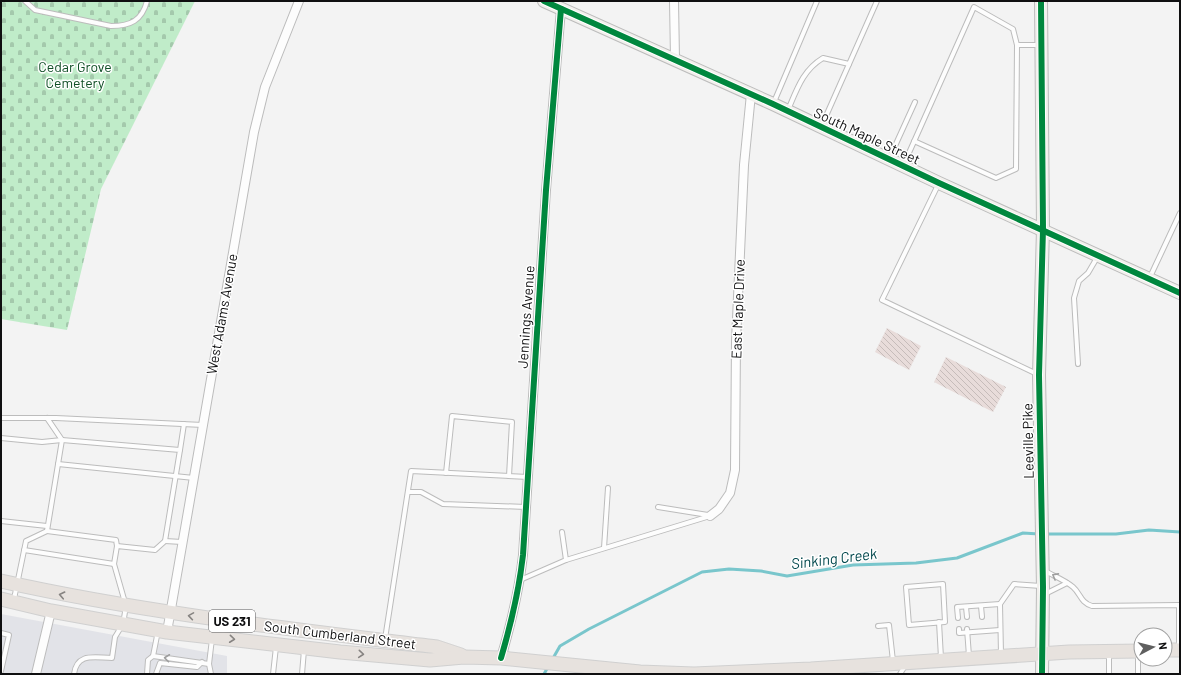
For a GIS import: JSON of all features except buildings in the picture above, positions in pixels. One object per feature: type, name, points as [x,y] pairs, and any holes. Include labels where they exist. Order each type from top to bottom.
[{"type":"main road","name":"South Cumberland Street","points":[[1,582],[126,606],[437,647],[464,657]]},
{"type":"main road","name":"South Cumberland Street","points":[[7,600],[51,611],[162,631],[304,648],[430,660],[464,657],[501,658],[609,670],[694,674],[786,672],[858,668],[896,669],[908,663],[942,660],[1042,653],[1133,651]]},
{"type":"street","name":"West Adams Avenue","points":[[162,631],[170,612],[254,132],[265,88],[299,1]]},
{"type":"street","name":"South Maple Street","points":[[544,1],[675,59],[788,111],[889,160],[1043,229],[1180,293]]},
{"type":"street","points":[[674,1],[675,59]]},
{"type":"street","name":"Leeville Pike","points":[[1041,1],[1043,229],[1039,375],[1043,570],[1042,674]]},
{"type":"street","name":"Jennings Avenue","points":[[501,658],[511,626],[520,580],[547,174],[561,9]]},
{"type":"street","name":"East Maple Drive","points":[[710,516],[719,509],[730,493],[735,470],[736,341],[744,165],[751,94]]},
{"type":"street","points":[[36,674],[51,611]]},
{"type":"lane","points":[[25,1],[35,10],[111,26],[123,26],[134,22],[144,11],[147,1]]},
{"type":"lane","points":[[773,104],[817,1]]},
{"type":"lane","points":[[821,127],[877,1]]},
{"type":"lane","points":[[903,166],[914,141],[974,7],[1013,29],[1017,45],[1016,169],[996,178],[914,141]]},
{"type":"lane","points":[[1017,45],[1042,45]]},
{"type":"lane","points":[[788,111],[801,79],[815,63],[823,58],[849,64]]},
{"type":"lane","points":[[889,160],[915,102]]},
{"type":"lane","points":[[939,183],[882,300],[1039,375]]},
{"type":"lane","points":[[1149,279],[1180,213]]},
{"type":"lane","points":[[1078,364],[1074,298],[1079,281],[1088,273],[1098,256]]},
{"type":"lane","points":[[446,473],[452,416],[512,422],[510,476]]},
{"type":"lane","points":[[1,418],[47,418],[203,425]]},
{"type":"lane","points":[[7,600],[17,585],[26,541],[47,528],[62,440],[47,418]]},
{"type":"lane","points":[[117,546],[155,550],[165,541],[184,424]]},
{"type":"lane","points":[[1,438],[42,442],[62,440],[180,450]]},
{"type":"lane","points":[[58,464],[194,478]]},
{"type":"lane","points":[[385,640],[411,471],[528,477]]},
{"type":"lane","points":[[604,548],[608,488]]},
{"type":"lane","points":[[408,492],[421,492],[443,504],[526,507]]},
{"type":"lane","points":[[658,507],[710,516]]},
{"type":"lane","points":[[520,580],[566,560],[710,516]]},
{"type":"lane","points":[[1,521],[116,540],[117,546],[114,564],[126,606],[123,624],[115,638],[112,658],[91,658],[80,660],[77,663],[74,674]]},
{"type":"lane","points":[[562,532],[566,560]]},
{"type":"lane","points":[[165,541],[182,542]]},
{"type":"lane","points":[[24,550],[114,564]]},
{"type":"lane","points":[[1043,570],[1073,587],[1085,604],[1092,606],[1179,605],[1180,650]]},
{"type":"lane","points":[[1001,656],[1000,604],[1014,584],[1043,591],[1067,583]]},
{"type":"lane","points":[[943,584],[945,622],[939,622],[909,625],[906,587],[943,584]]},
{"type":"lane","points":[[958,618],[957,607],[1000,604]]},
{"type":"lane","points":[[981,606],[982,617]]},
{"type":"lane","points":[[966,607],[967,617]]},
{"type":"lane","points":[[939,622],[942,660]]},
{"type":"lane","points":[[878,626],[890,625],[896,669]]},
{"type":"lane","points":[[959,629],[959,633],[967,631],[1000,630]]},
{"type":"lane","points":[[147,674],[148,660],[153,656],[162,631]]},
{"type":"lane","points":[[967,631],[969,658]]},
{"type":"lane","points":[[1,633],[9,635],[1,671]]},
{"type":"lane","points":[[211,674],[209,664],[213,637]]},
{"type":"lane","points":[[273,674],[276,644]]},
{"type":"lane","points":[[302,674],[304,648]]},
{"type":"lane","points":[[1109,651],[1109,674]]},
{"type":"lane","points":[[153,656],[209,664]]},
{"type":"lane","points":[[156,674],[160,663],[197,667],[202,662]]},
{"type":"shaded area","points":[[1,614],[227,656],[227,674],[1,674]]},
{"type":"green space","name":"Cedar Grove Cemetery","points":[[1,1],[195,1],[101,189],[67,330],[1,319]]},
{"type":"waterway","name":"Sinking Creek","points":[[1045,534],[1116,534],[1149,530],[1180,532]]},
{"type":"waterway","name":"Sinking Creek","points":[[552,660],[560,646],[589,629],[702,572],[729,569],[761,571],[787,576],[853,565],[916,563],[957,558],[1023,533],[1039,534]]},
{"type":"waterway","name":"Sinking Creek","points":[[544,674],[548,667]]},
{"type":"cycle path","points":[[544,1],[773,104],[939,183],[1180,293]]},
{"type":"cycle path","points":[[1041,1],[1043,229],[1039,375],[1043,587],[1042,674]]},
{"type":"cycle path","points":[[501,658],[514,607],[523,555],[546,190],[561,9]]}]
